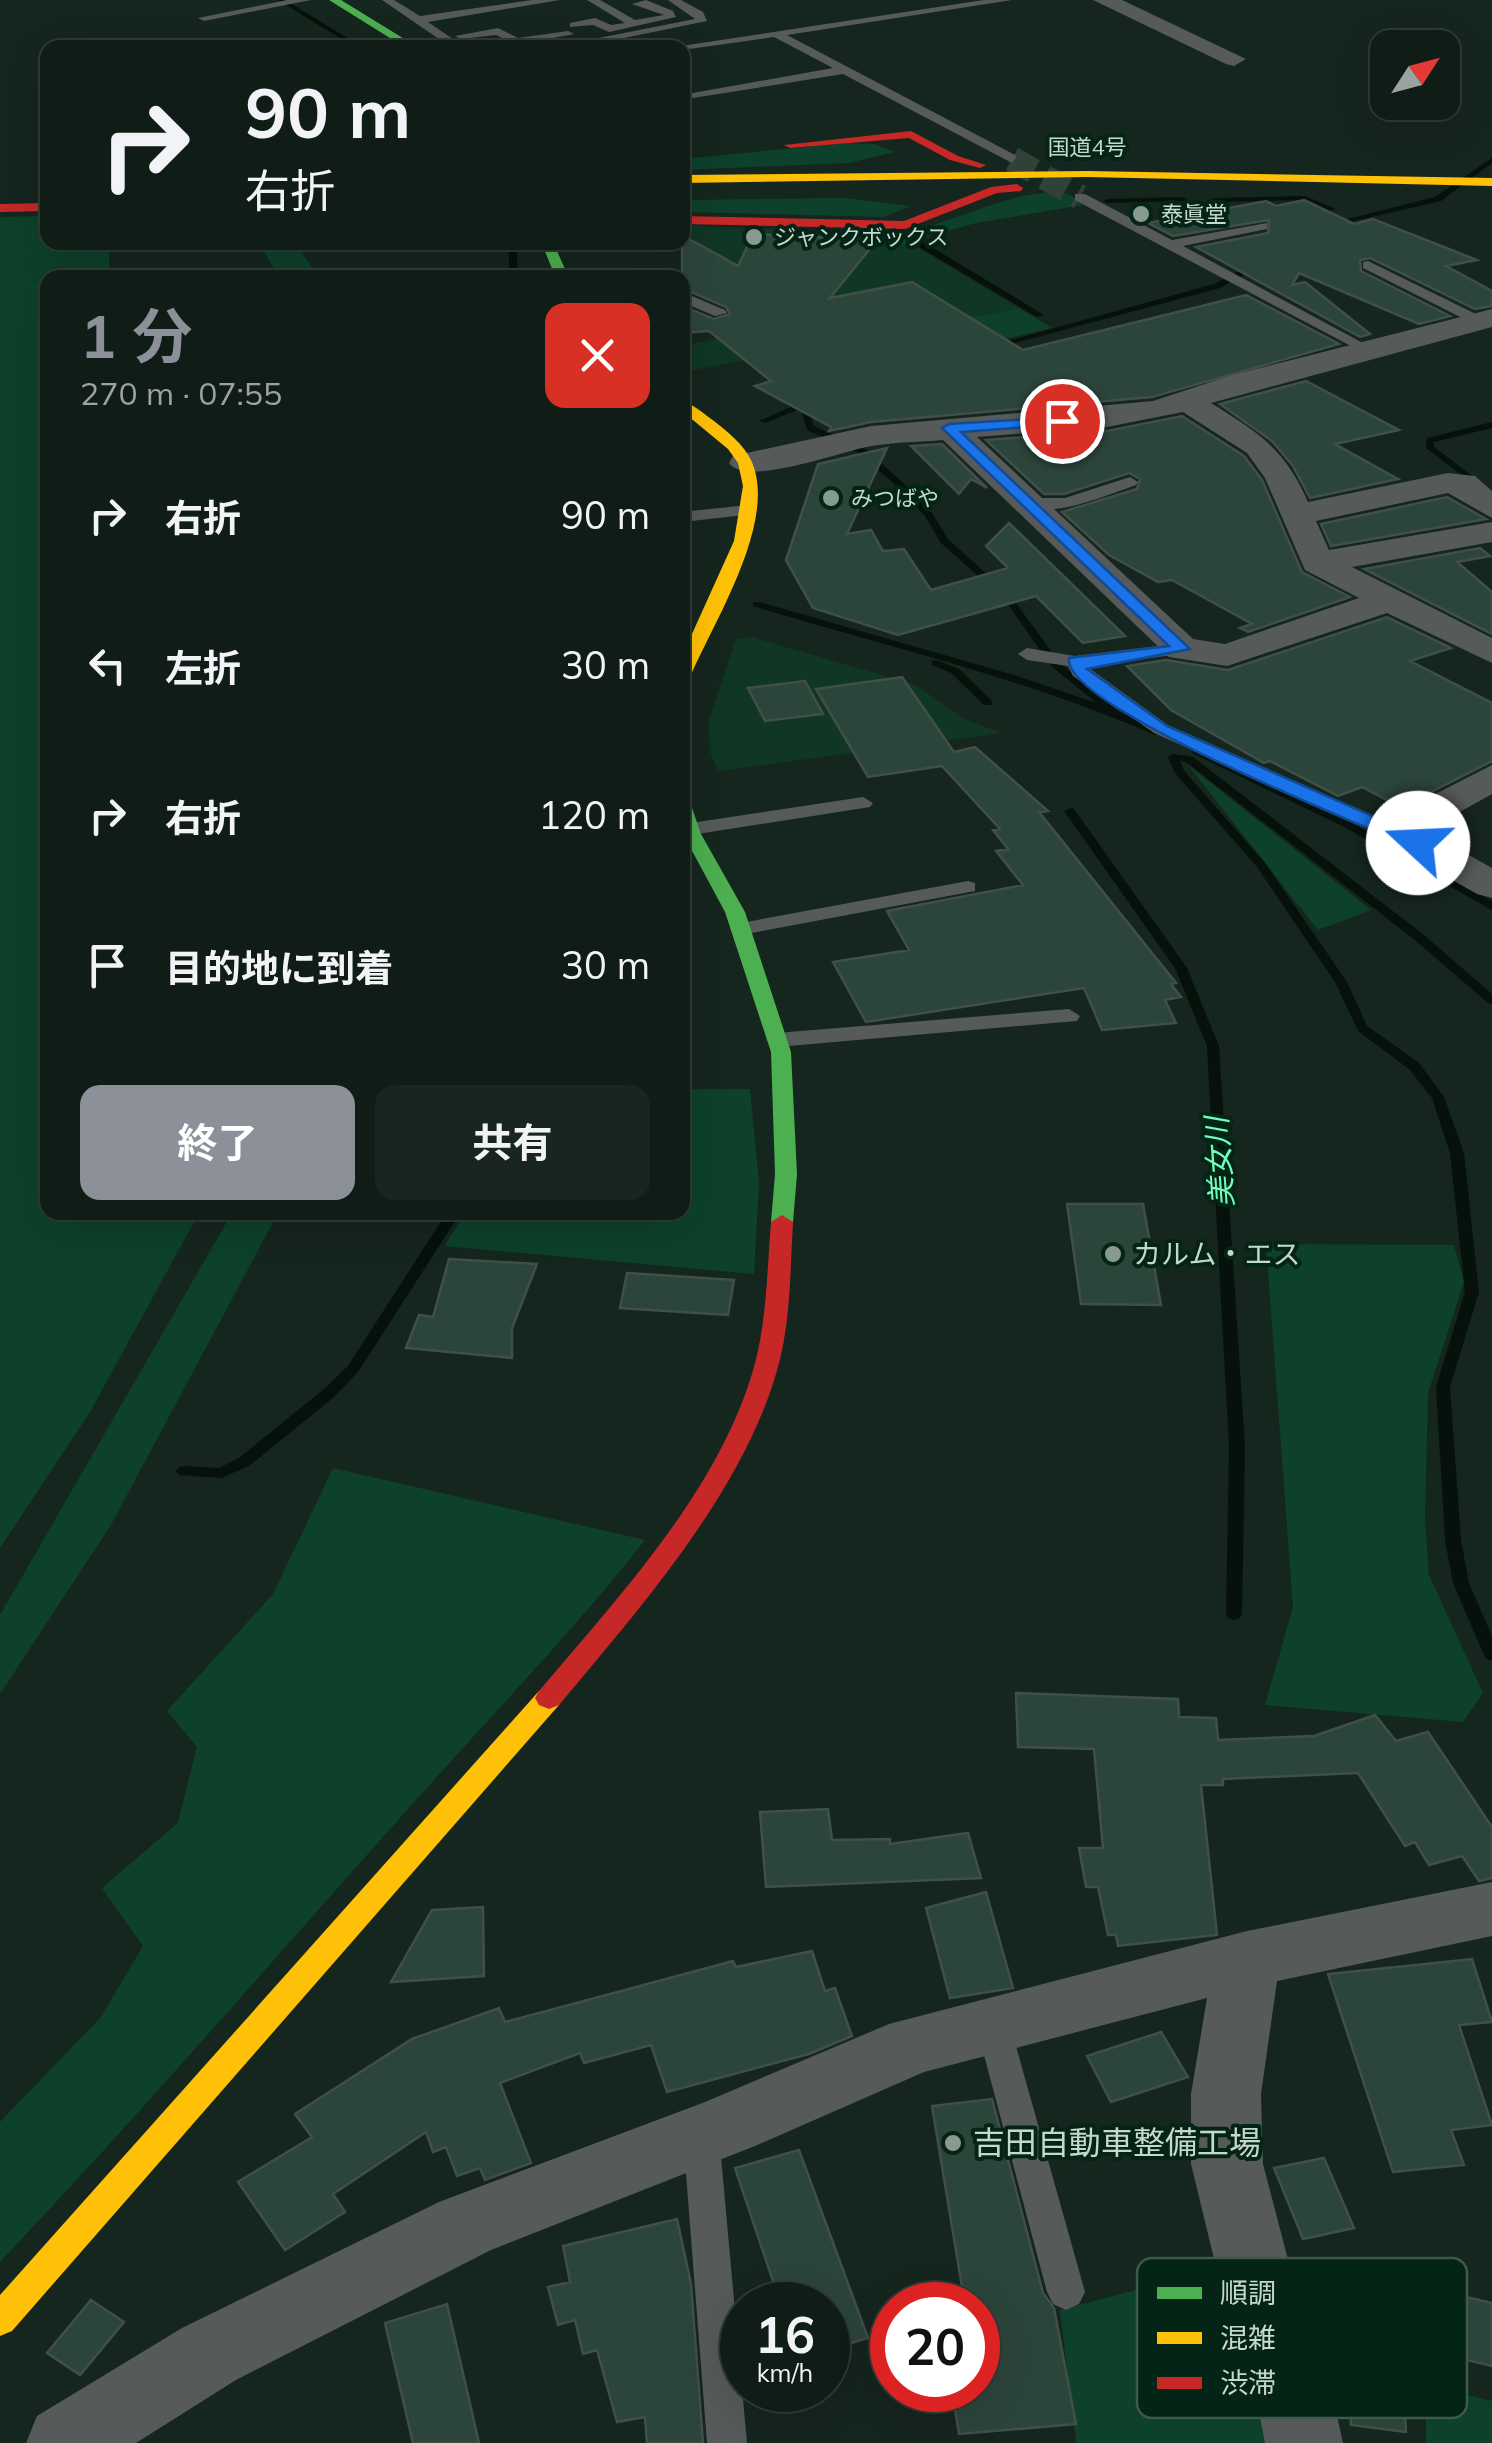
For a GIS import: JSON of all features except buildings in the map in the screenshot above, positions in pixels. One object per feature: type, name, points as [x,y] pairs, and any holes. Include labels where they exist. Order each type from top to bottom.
[{"type":"main road","points":[[334,0],[401,40]]},
{"type":"main road","points":[[772,148],[911,134],[954,158],[1011,165]]},
{"type":"main road","points":[[690,182],[874,168],[912,158],[921,149],[900,138],[857,137]]},
{"type":"main road","points":[[690,156],[712,155]]},
{"type":"main road","name":"国道4号","points":[[690,182],[1011,165],[1491,193]]},
{"type":"main road","name":"国道4号","points":[[690,182],[1492,182]]},
{"type":"main road","points":[[690,220],[905,225],[994,190],[1212,184]]},
{"type":"main road","points":[[836,185],[910,193],[931,206],[926,212],[893,221],[851,226]]},
{"type":"main road","points":[[0,198],[40,197]]},
{"type":"main road","points":[[0,208],[40,207]]},
{"type":"main road","points":[[690,411],[745,463],[752,497],[690,657]]},
{"type":"main road","points":[[0,2320],[505,1750],[638,1592],[730,1450],[760,1386],[774,1326],[786,1174],[777,1040],[741,929],[691,829]]},
{"type":"street","points":[[1104,0],[1234,59]]},
{"type":"street","points":[[745,463],[848,442],[949,428],[1107,418],[1485,320]]},
{"type":"street","points":[[1187,400],[1258,446],[1282,478],[1317,564],[1386,601],[1487,644]]},
{"type":"street","points":[[949,428],[1182,649],[1227,655],[1386,601]]},
{"type":"street","points":[[1296,515],[1448,483],[1462,483],[1492,508]]},
{"type":"street","points":[[1317,564],[1492,532]]},
{"type":"street","points":[[1492,777],[1420,818],[1418,843],[1492,886]]},
{"type":"street","points":[[65,2443],[208,2354],[465,2226],[701,2135],[912,2045],[1247,1959],[1492,1909]]},
{"type":"street","points":[[1247,1959],[1226,2094],[1227,2164],[1251,2258]]},
{"type":"street","points":[[1299,2418],[1304,2443]]},
{"type":"lane","points":[[387,0],[446,27],[459,40]]},
{"type":"lane","points":[[406,0],[421,16],[458,40]]},
{"type":"lane","points":[[592,0],[653,34],[700,22],[699,14],[673,0]]},
{"type":"lane","points":[[525,40],[595,22],[609,29],[670,15],[638,4],[641,0]]},
{"type":"lane","points":[[621,40],[718,19],[688,0]]},
{"type":"lane","points":[[690,46],[1006,0]]},
{"type":"lane","points":[[204,18],[302,1]]},
{"type":"lane","points":[[421,16],[515,1],[587,16],[617,14]]},
{"type":"lane","points":[[446,27],[551,6]]},
{"type":"lane","points":[[551,6],[588,40]]},
{"type":"lane","points":[[552,24],[572,29]]},
{"type":"lane","points":[[467,40],[498,30],[513,40]]},
{"type":"lane","points":[[775,33],[1011,165]]},
{"type":"lane","points":[[693,94],[844,70]]},
{"type":"lane","points":[[1080,197],[1369,350]]},
{"type":"lane","points":[[1169,245],[1262,226]]},
{"type":"lane","points":[[1368,265],[1485,320]]},
{"type":"lane","points":[[690,300],[720,313]]},
{"type":"lane","points":[[1028,503],[1066,503],[1130,482]]},
{"type":"lane","points":[[690,516],[748,510]]},
{"type":"lane","points":[[1027,654],[1068,661],[1182,649]]},
{"type":"lane","points":[[1068,661],[1161,729],[1418,843]]},
{"type":"lane","points":[[691,829],[863,803]]},
{"type":"lane","points":[[741,929],[968,887]]},
{"type":"lane","points":[[777,1040],[1069,1016]]},
{"type":"lane","points":[[993,2024],[1066,2292]]},
{"type":"lane","points":[[701,2135],[727,2443]]},
{"type":"shaded area","points":[[846,143],[874,144],[895,152],[849,163],[690,170],[690,158]]},
{"type":"shaded area","points":[[1049,192],[1069,194],[1083,205],[976,223],[915,240],[915,246],[896,244],[884,235],[926,227],[1007,200]]},
{"type":"shaded area","points":[[843,198],[910,206],[884,217],[690,212],[690,200]]},
{"type":"shaded area","points":[[40,216],[40,250],[108,250],[110,270],[40,270],[40,1220],[195,1220],[90,1412],[0,1548],[0,217]]},
{"type":"shaded area","points":[[690,225],[884,234],[896,244],[915,246],[1019,308],[690,371],[690,344],[804,319],[690,237]]},
{"type":"shaded area","points":[[263,250],[300,250],[314,270],[275,270]]},
{"type":"shaded area","points":[[1019,308],[1052,328],[965,348],[932,325]]},
{"type":"shaded area","points":[[752,637],[916,685],[964,719],[1002,733],[718,771],[710,752],[709,719],[736,639]]},
{"type":"shaded area","points":[[1188,765],[1371,910],[1318,930]]},
{"type":"shaded area","points":[[690,1089],[750,1089],[759,1183],[754,1274],[444,1246],[461,1220],[690,1220]]},
{"type":"shaded area","points":[[228,1220],[274,1220],[111,1525],[0,1694],[0,1615]]},
{"type":"shaded area","points":[[1266,1244],[1454,1245],[1464,1282],[1428,1393],[1425,1518],[1429,1575],[1483,1693],[1463,1722],[1265,1705],[1293,1607]]},
{"type":"shaded area","points":[[333,1468],[645,1540],[565,1636],[0,2262],[0,2122],[101,2017],[143,1946],[102,1888],[178,1823],[197,1747],[167,1711],[273,1594]]},
{"type":"shaded area","points":[[1137,2290],[1137,2418],[1262,2418],[1266,2443],[1076,2443],[1060,2310]]},
{"type":"shaded area","points":[[1467,2395],[1492,2401],[1492,2443],[1426,2443],[1426,2418],[1467,2418]]},
{"type":"waterway","points":[[281,0],[348,40]]},
{"type":"waterway","points":[[1328,225],[1438,199],[1492,160]]},
{"type":"waterway","points":[[1215,200],[1305,198],[1332,209]]},
{"type":"waterway","points":[[1107,201],[1182,199]]},
{"type":"waterway","points":[[917,242],[1040,315]]},
{"type":"waterway","points":[[512,250],[514,270]]},
{"type":"waterway","points":[[997,345],[1217,286],[1257,265]]},
{"type":"waterway","points":[[763,421],[811,401]]},
{"type":"waterway","points":[[816,402],[804,410],[810,428],[862,451],[896,481],[929,515],[944,541],[1008,598],[1055,664],[1113,711]]},
{"type":"waterway","points":[[1492,425],[1430,440],[1430,448],[1492,495]]},
{"type":"waterway","points":[[756,604],[1061,693],[1159,733]]},
{"type":"waterway","name":"美女川","points":[[936,663],[955,671],[988,703]]},
{"type":"waterway","points":[[1196,751],[1348,825],[1492,906]]},
{"type":"waterway","points":[[1492,1000],[1420,938],[1189,759],[1173,757],[1180,773],[1261,865],[1341,982],[1362,1028],[1414,1066],[1438,1097],[1457,1153],[1472,1292],[1443,1387],[1453,1540],[1461,1583],[1492,1655]]},
{"type":"waterway","name":"美女川","points":[[1070,811],[1181,968],[1213,1046],[1237,1447],[1234,1614]]},
{"type":"waterway","points":[[184,1471],[221,1473],[244,1462],[329,1393],[353,1369],[449,1220]]},
{"type":"tunnel","points":[[1012,159],[1080,197]]},
{"type":"traffic: fast","points":[[334,0],[401,40]]},
{"type":"traffic: fast","points":[[551,250],[559,270]]},
{"type":"traffic: fast","points":[[690,828],[735,912],[781,1052],[786,1174],[782,1222]]},
{"type":"traffic: slow","points":[[690,179],[1087,174],[1492,182]]},
{"type":"traffic: slow","points":[[690,410],[733,445],[745,463],[750,486],[749,512],[741,541],[690,659]]},
{"type":"traffic: slow","points":[[0,2320],[549,1698]]},
{"type":"traffic: jam","points":[[790,145],[911,134],[954,158],[980,165]]},
{"type":"traffic: jam","points":[[690,220],[905,225],[995,190],[1017,188]]},
{"type":"traffic: jam","points":[[0,208],[40,207]]},
{"type":"traffic: jam","points":[[549,1698],[667,1551],[740,1431],[766,1368],[776,1306],[782,1222]]},
{"type":"place","name":"泰眞堂","points":[[1141,214]]},
{"type":"place","name":"ジャンクボックス","points":[[754,237]]},
{"type":"place","name":"みつばや","points":[[831,498]]},
{"type":"place","name":"カルム・エス","points":[[1113,1254]]},
{"type":"place","name":"吉田自動車整備工場","points":[[953,2143]]},
{"type":"route","points":[[1062,421],[949,428],[1182,649],[1075,662],[1080,672],[1161,729],[1418,843]]}]
